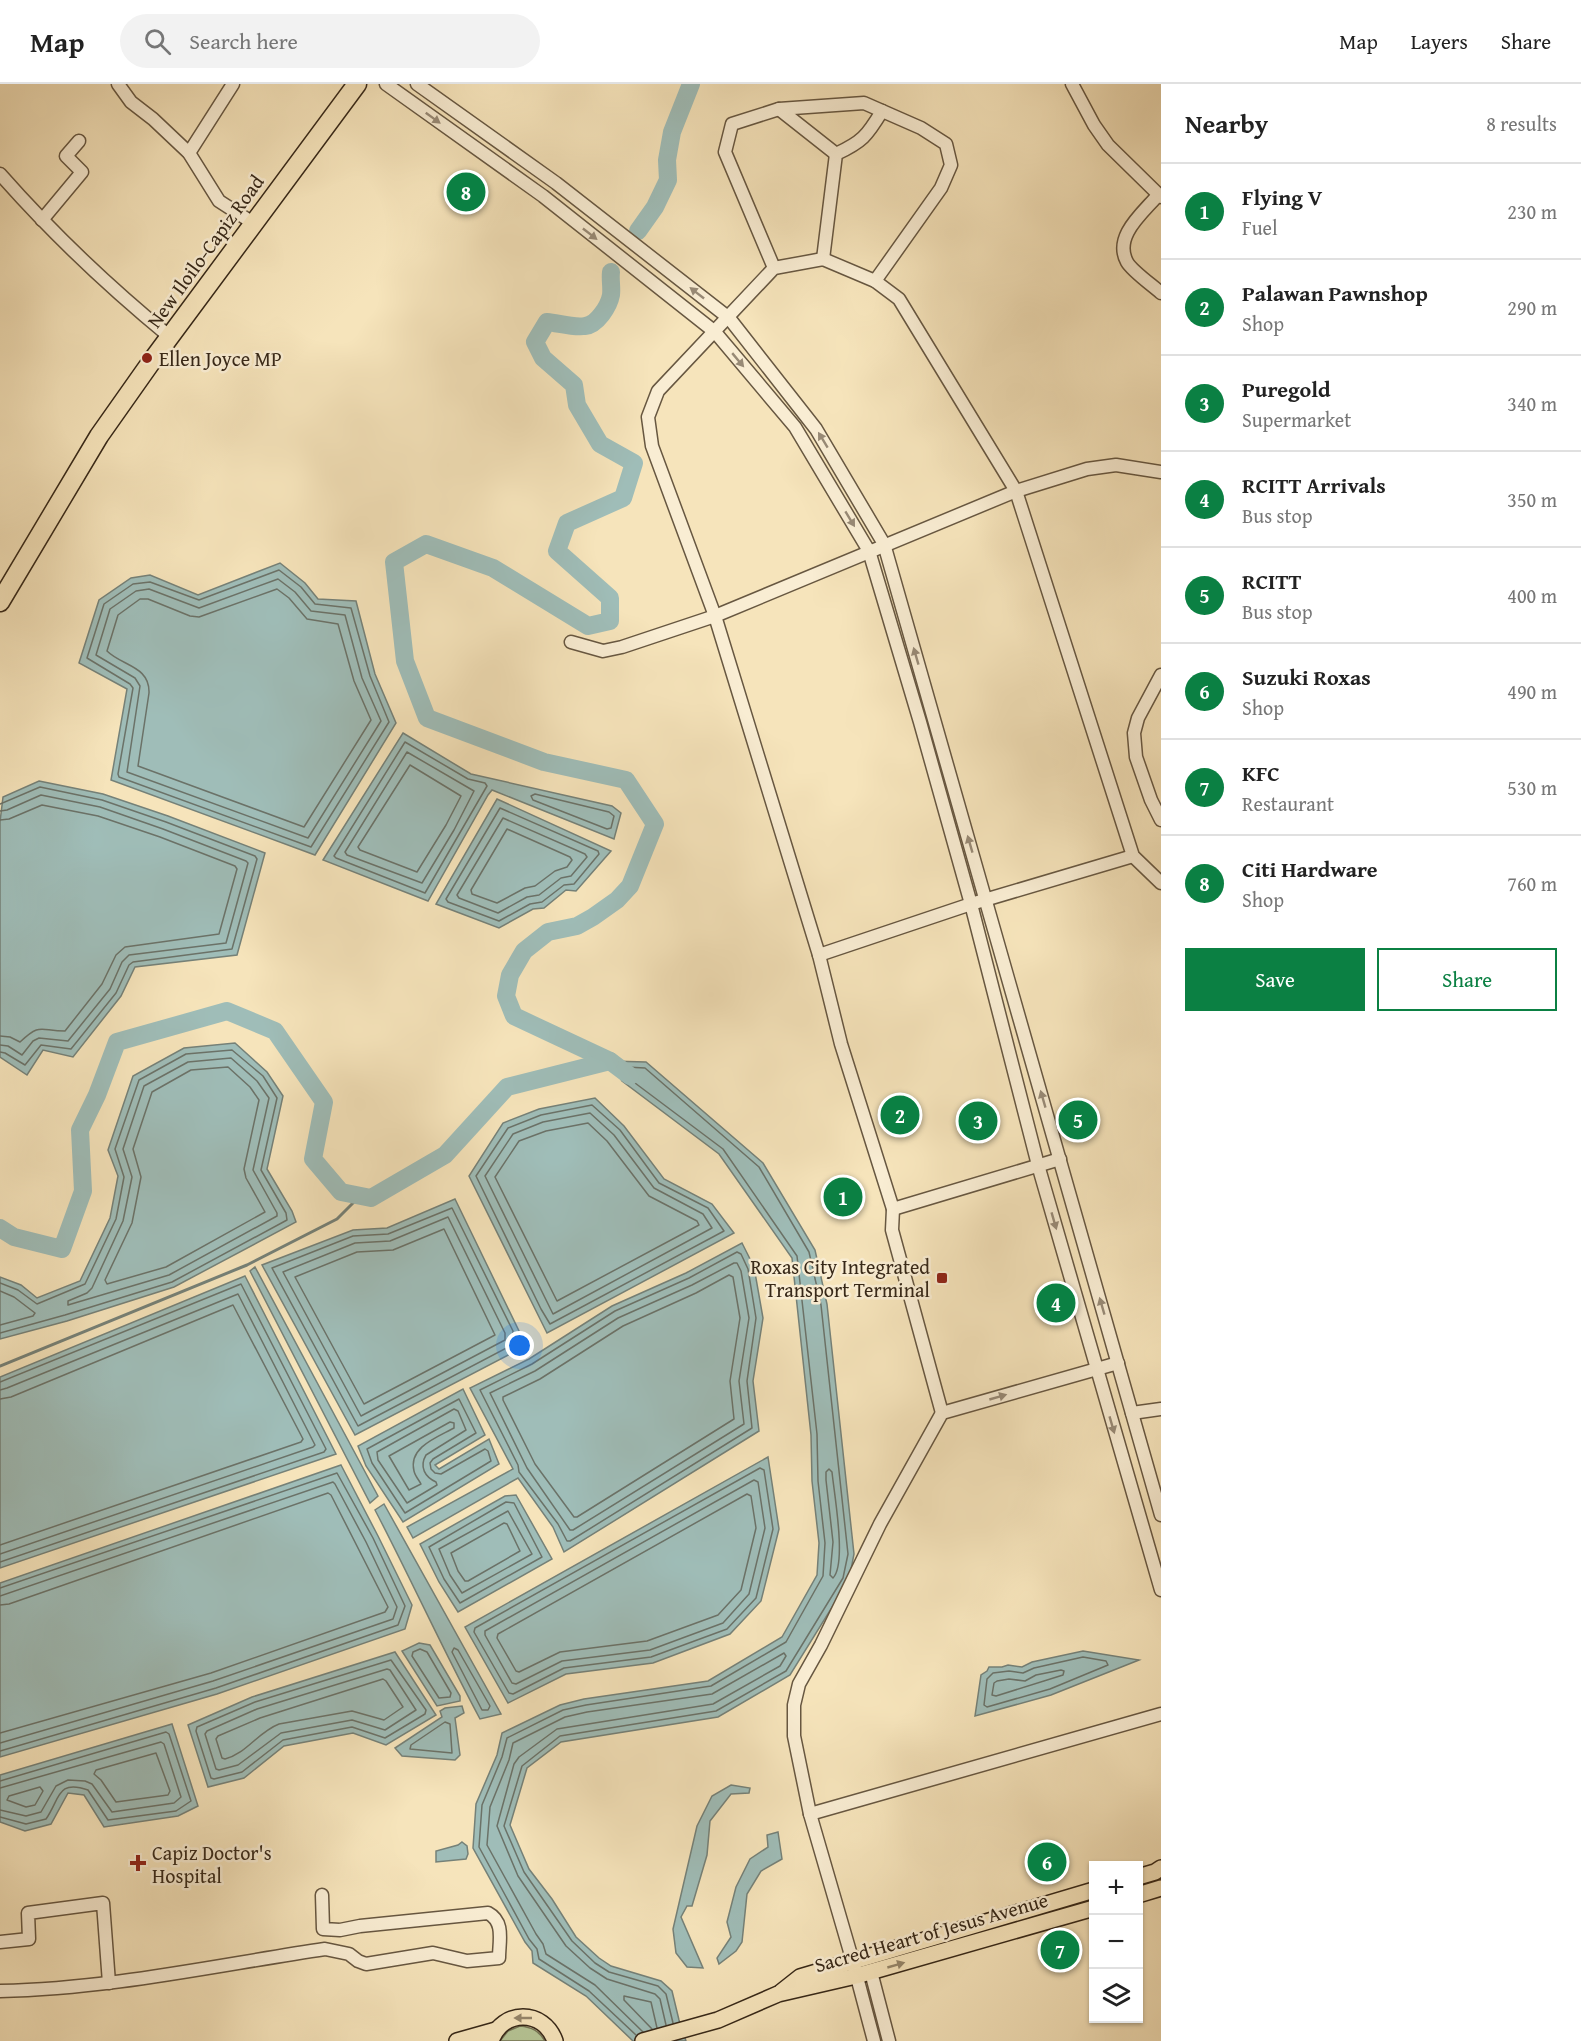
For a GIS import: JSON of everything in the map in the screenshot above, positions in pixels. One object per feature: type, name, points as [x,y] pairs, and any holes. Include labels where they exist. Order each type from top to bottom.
[{"type":"highway","name":"New Iloilo-Capiz Road","points":[[0,602],[99,436],[357,84]]},
{"type":"main road","points":[[1143,1876],[1161,1868]]},
{"type":"main road","points":[[1143,1893],[1161,1888]]},
{"type":"main road","name":"Sacred Heart of Jesus Avenue","points":[[860,1970],[1089,1892]]},
{"type":"main road","name":"Sacred Heart of Jesus Avenue","points":[[643,2041],[718,2020],[778,1994],[800,1977],[860,1970],[1089,1909]]},
{"type":"main road","points":[[457,2041],[493,2036],[509,2019],[520,2016],[531,2017],[546,2025],[555,2041]]},
{"type":"street","points":[[118,84],[131,102],[189,153],[219,201],[253,223]]},
{"type":"street","points":[[189,153],[233,84]]},
{"type":"street","points":[[386,84],[543,196],[714,332],[795,427],[869,551],[971,904],[1038,1165],[1161,1590]]},
{"type":"street","points":[[417,84],[556,183],[729,318],[816,429],[884,544],[1161,1515]]},
{"type":"street","points":[[1072,84],[1094,125],[1108,145],[1159,196],[1127,232],[1122,246],[1127,263],[1161,293]]},
{"type":"street","points":[[774,268],[725,152],[732,124],[779,109],[864,103],[921,128],[946,144],[951,165],[941,188],[875,281]]},
{"type":"street","points":[[779,109],[836,154]]},
{"type":"street","points":[[836,154],[857,145],[869,132],[882,111]]},
{"type":"street","points":[[42,220],[82,172],[66,156],[80,141]]},
{"type":"street","points":[[823,259],[836,154]]},
{"type":"street","points":[[0,174],[42,220],[128,303],[170,337]]},
{"type":"street","points":[[889,2041],[860,1970],[810,1814],[794,1736],[794,1705],[799,1684],[821,1645],[880,1524],[942,1413],[892,1230],[893,1209],[841,1044],[819,955],[715,615],[652,446],[648,417],[658,391],[774,268],[823,259],[875,281],[899,299],[1016,491],[1133,856],[1161,883]]},
{"type":"street","points":[[571,642],[603,651],[622,647],[715,615],[1016,491],[1087,469],[1116,465],[1161,472]]},
{"type":"street","points":[[1161,675],[1138,718],[1134,733],[1136,758],[1161,820]]},
{"type":"street","points":[[819,955],[971,904],[1133,856]]},
{"type":"street","points":[[893,1209],[1060,1159]]},
{"type":"street","points":[[942,1413],[1118,1363]]},
{"type":"street","points":[[1132,1413],[1161,1409]]},
{"type":"street","points":[[810,1814],[1161,1714]]},
{"type":"street","points":[[322,1895],[325,1949]]},
{"type":"street","points":[[0,1942],[28,1938],[28,1913],[103,1903],[109,1983]]},
{"type":"street","points":[[0,1991],[41,1990],[109,1983],[325,1949],[349,1954],[366,1964],[433,1953],[467,1961],[499,1958],[500,1925],[495,1917],[488,1913],[323,1929]]},
{"type":"street","points":[[860,1970],[874,2041]]},
{"type":"green space","points":[[520,2026],[535,2030],[545,2041],[500,2041],[508,2031]]},
{"type":"water","points":[[280,563],[305,583],[318,599],[356,601],[375,674],[396,723],[315,855],[111,780],[127,689],[79,663],[99,600],[131,578],[150,575],[198,595]]},
{"type":"water","points":[[403,733],[471,774],[612,806],[621,813],[614,839],[492,790],[428,901],[323,860]]},
{"type":"water","points":[[39,781],[103,794],[265,853],[237,955],[135,967],[121,996],[73,1057],[43,1050],[27,1075],[0,1057],[0,822],[3,797]]},
{"type":"water","points":[[497,799],[611,851],[576,891],[566,890],[544,908],[533,909],[499,928],[436,904]]},
{"type":"water","points":[[235,1043],[267,1072],[283,1096],[267,1169],[296,1222],[174,1287],[67,1321],[0,1339],[0,1277],[21,1285],[37,1298],[80,1281],[110,1218],[118,1176],[108,1150],[133,1076],[184,1048]]},
{"type":"water","points":[[610,1061],[646,1062],[763,1163],[815,1250],[827,1304],[854,1554],[849,1580],[790,1675],[718,1717],[561,1742],[527,1768],[510,1825],[529,1869],[552,1899],[576,1937],[599,1958],[611,1966],[661,1981],[672,1991],[686,2041],[633,2041],[586,1996],[533,1963],[532,1951],[473,1848],[476,1804],[497,1755],[502,1733],[560,1705],[584,1699],[708,1681],[782,1637],[817,1575],[819,1543],[812,1481],[811,1435],[792,1258],[719,1154],[622,1081]]},
{"type":"water","points":[[595,1098],[624,1126],[664,1179],[712,1204],[734,1233],[547,1333],[469,1176],[503,1123],[539,1109]]},
{"type":"water","points":[[455,1199],[519,1331],[518,1350],[355,1435],[262,1265],[353,1230],[387,1228]]},
{"type":"water","points":[[742,1243],[754,1267],[763,1318],[753,1381],[759,1431],[564,1552],[553,1527],[518,1478],[413,1538],[407,1527],[513,1469],[470,1388],[529,1359],[612,1306],[686,1273]]},
{"type":"water","points":[[255,1267],[378,1496],[370,1503],[250,1271]]},
{"type":"water","points":[[245,1276],[336,1454],[0,1568],[0,1377]]},
{"type":"water","points":[[463,1389],[485,1435],[435,1465],[439,1469],[489,1439],[499,1464],[403,1522],[366,1466],[358,1446]]},
{"type":"water","points":[[768,1457],[779,1529],[761,1601],[730,1634],[653,1663],[566,1674],[508,1703],[465,1627]]},
{"type":"water","points":[[341,1465],[412,1605],[405,1629],[217,1694],[0,1757],[0,1583]]},
{"type":"water","points":[[516,1495],[552,1559],[458,1612],[439,1582],[420,1544],[505,1496]]},
{"type":"water","points":[[384,1504],[501,1714],[480,1719],[375,1510]]},
{"type":"water","points":[[419,1643],[430,1645],[460,1696],[460,1701],[437,1706],[402,1651]]},
{"type":"water","points":[[1083,1651],[1139,1660],[1051,1695],[975,1716],[981,1675],[989,1667],[1008,1665],[1022,1667],[1032,1662]]},
{"type":"water","points":[[395,1652],[436,1715],[386,1745],[353,1733],[284,1746],[244,1778],[208,1787],[188,1725],[252,1697]]},
{"type":"water","points":[[462,1706],[464,1713],[455,1718],[460,1755],[455,1760],[402,1756],[395,1748],[442,1717],[440,1711],[445,1708]]},
{"type":"water","points":[[172,1724],[198,1806],[178,1816],[104,1827],[84,1795],[68,1793],[51,1824],[25,1831],[0,1822],[0,1775]]},
{"type":"water","points":[[731,1785],[750,1788],[749,1793],[731,1794],[710,1821],[707,1855],[692,1906],[687,1906],[681,1917],[703,1968],[687,1967],[676,1953],[673,1929],[697,1826],[712,1796]]},
{"type":"water","points":[[778,1832],[782,1859],[761,1871],[747,1894],[742,1942],[736,1951],[719,1964],[717,1958],[731,1937],[727,1922],[736,1887],[750,1859],[768,1847],[767,1835]]},
{"type":"water","points":[[462,1842],[467,1846],[466,1859],[436,1862],[436,1851]]},
{"type":"waterway","points":[[638,231],[655,207],[668,180],[667,160],[672,132],[691,84]]},
{"type":"waterway","points":[[611,272],[610,299],[598,319],[589,325],[581,326],[547,322],[535,342],[543,358],[574,385],[577,405],[600,444],[634,463],[623,498],[567,523],[557,551],[610,598],[610,621],[588,626],[493,568],[426,544],[394,562],[405,661],[427,718],[544,762],[626,780],[655,824],[630,886],[617,900],[593,917],[577,926],[548,932],[524,951],[510,975],[506,996],[514,1016],[610,1061],[630,1076]]},
{"type":"waterway","points":[[0,1228],[14,1237],[62,1249],[83,1191],[80,1130],[97,1095],[117,1042],[227,1011],[275,1031],[324,1102],[313,1159],[341,1192],[371,1198],[445,1155],[507,1087],[610,1061]]},
{"type":"waterway","points":[[0,1366],[247,1265],[337,1219],[360,1196]]},
{"type":"place","name":"Citi Hardware","points":[[466,192]]},
{"type":"place","name":"Ellen Joyce MP","points":[[147,358]]},
{"type":"place","name":"Palawan Pawnshop","points":[[900,1115]]},
{"type":"place","name":"RCITT","points":[[1078,1120]]},
{"type":"place","name":"Puregold","points":[[978,1121]]},
{"type":"place","name":"Flying V","points":[[843,1197]]},
{"type":"place","name":"Roxas City Integrated Transport Terminal","points":[[942,1278]]},
{"type":"place","name":"RCITT Arrivals","points":[[1056,1303]]},
{"type":"place","name":"Suzuki Roxas","points":[[1047,1862]]},
{"type":"place","name":"Capiz Doctor's Hospital","points":[[138,1863]]},
{"type":"place","name":"KFC","points":[[1060,1950]]}]
